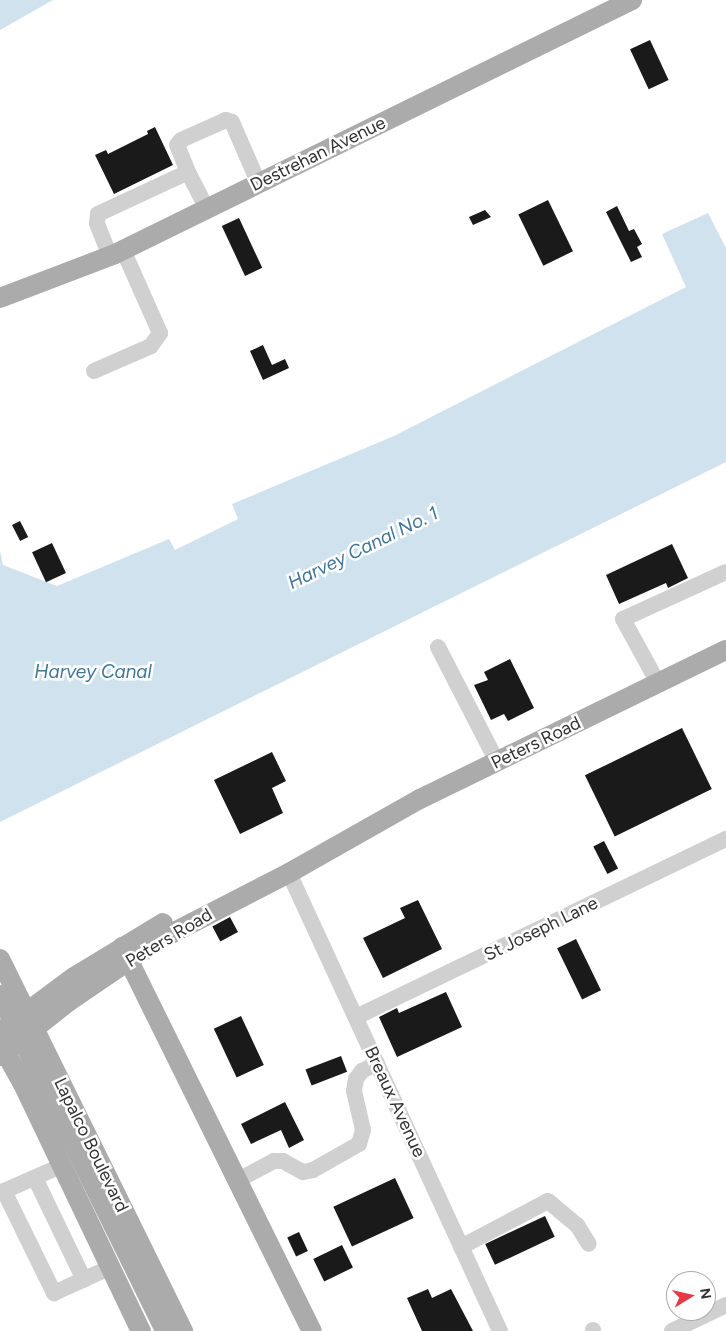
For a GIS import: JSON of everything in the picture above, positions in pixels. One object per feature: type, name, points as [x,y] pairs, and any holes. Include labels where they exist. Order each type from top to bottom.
[{"type":"main road","name":"Destrehan Avenue","points":[[0,298],[116,253],[632,0]]},
{"type":"main road","name":"Peters Road","points":[[126,954],[159,940],[289,873],[348,837],[726,650]]},
{"type":"main road","name":"Peters Road","points":[[1,1045],[58,988],[126,954],[289,860],[348,837]]},
{"type":"main road","points":[[126,954],[312,1331]]},
{"type":"main road","name":"Lapalco Boulevard","points":[[0,959],[183,1331]]},
{"type":"main road","name":"Lapalco Boulevard","points":[[0,995],[165,1331]]},
{"type":"main road","points":[[1,1045],[63,1165],[142,1331]]},
{"type":"street","points":[[206,209],[176,145],[181,140],[226,120],[232,122],[258,184]]},
{"type":"street","points":[[94,371],[151,346],[160,333],[116,253],[97,223],[98,214],[188,172]]},
{"type":"street","points":[[658,684],[624,619],[726,572]]},
{"type":"street","points":[[438,647],[497,762]]},
{"type":"street","name":"St Joseph Lane","points":[[356,1018],[726,839]]},
{"type":"street","name":"Breaux Avenue","points":[[289,873],[500,1331]]},
{"type":"street","points":[[238,1180],[274,1161],[283,1161],[303,1172],[313,1170],[359,1144],[363,1130],[354,1091],[356,1079],[362,1071],[377,1063]]},
{"type":"street","points":[[63,1165],[35,1178],[1,1190],[54,1294],[111,1267]]},
{"type":"street","points":[[35,1178],[84,1280]]},
{"type":"street","points":[[461,1247],[548,1201],[578,1224],[589,1244]]},
{"type":"street","points":[[672,1331],[726,1305]]},
{"type":"water","points":[[0,0],[53,0],[0,30]]},
{"type":"water","name":"Harvey Canal","points":[[708,213],[726,248],[726,462],[0,822],[0,551],[3,565],[57,586],[169,539],[175,550],[238,519],[232,504],[394,436],[686,287],[662,234]]},
{"type":"building","points":[[650,40],[669,80],[649,89],[630,49]]},
{"type":"building","points":[[155,127],[173,165],[114,194],[95,155],[106,150],[108,154],[148,134],[147,131]]},
{"type":"building","points":[[548,200],[573,251],[543,266],[518,214]]},
{"type":"building","points":[[617,206],[629,231],[634,229],[642,244],[637,247],[642,257],[631,262],[606,212]]},
{"type":"building","points":[[485,210],[491,217],[473,225],[469,217]]},
{"type":"building","points":[[239,218],[262,268],[245,276],[222,226]]},
{"type":"building","points":[[263,345],[272,365],[285,359],[289,368],[263,380],[250,351]]},
{"type":"building","points":[[20,521],[28,537],[20,541],[12,525]]},
{"type":"building","points":[[52,543],[66,573],[46,582],[32,552]]},
{"type":"building","points":[[672,544],[688,578],[668,588],[666,583],[619,604],[606,575]]},
{"type":"building","points":[[510,659],[534,708],[508,721],[504,714],[491,720],[474,685],[488,680],[484,672]]},
{"type":"building","points":[[682,728],[712,789],[615,836],[585,775]]},
{"type":"building","points":[[272,752],[286,781],[272,788],[283,813],[240,834],[214,780]]},
{"type":"building","points":[[604,841],[618,869],[607,874],[593,846]]},
{"type":"building","points":[[418,900],[442,949],[383,978],[363,938],[405,918],[400,908]]},
{"type":"building","points":[[230,917],[238,932],[220,941],[212,926]]},
{"type":"building","points":[[576,939],[601,990],[582,999],[557,948]]},
{"type":"building","points":[[446,992],[462,1027],[397,1057],[379,1017],[397,1008],[399,1013]]},
{"type":"building","points":[[241,1016],[264,1065],[237,1078],[214,1029]]},
{"type":"building","points":[[341,1056],[347,1072],[312,1085],[306,1070]]},
{"type":"building","points":[[285,1102],[304,1140],[289,1148],[281,1130],[251,1144],[241,1124]]},
{"type":"building","points":[[395,1178],[414,1218],[352,1247],[333,1207]]},
{"type":"building","points":[[545,1216],[555,1237],[495,1265],[485,1244]]},
{"type":"building","points":[[299,1232],[308,1251],[296,1257],[287,1237]]},
{"type":"building","points":[[342,1245],[353,1267],[324,1281],[313,1259]]},
{"type":"building","points":[[428,1289],[432,1298],[451,1289],[473,1331],[422,1331],[407,1298]]},
{"type":"water label","name":"Harvey Canal No. 1","points":[[363,548]]}]
